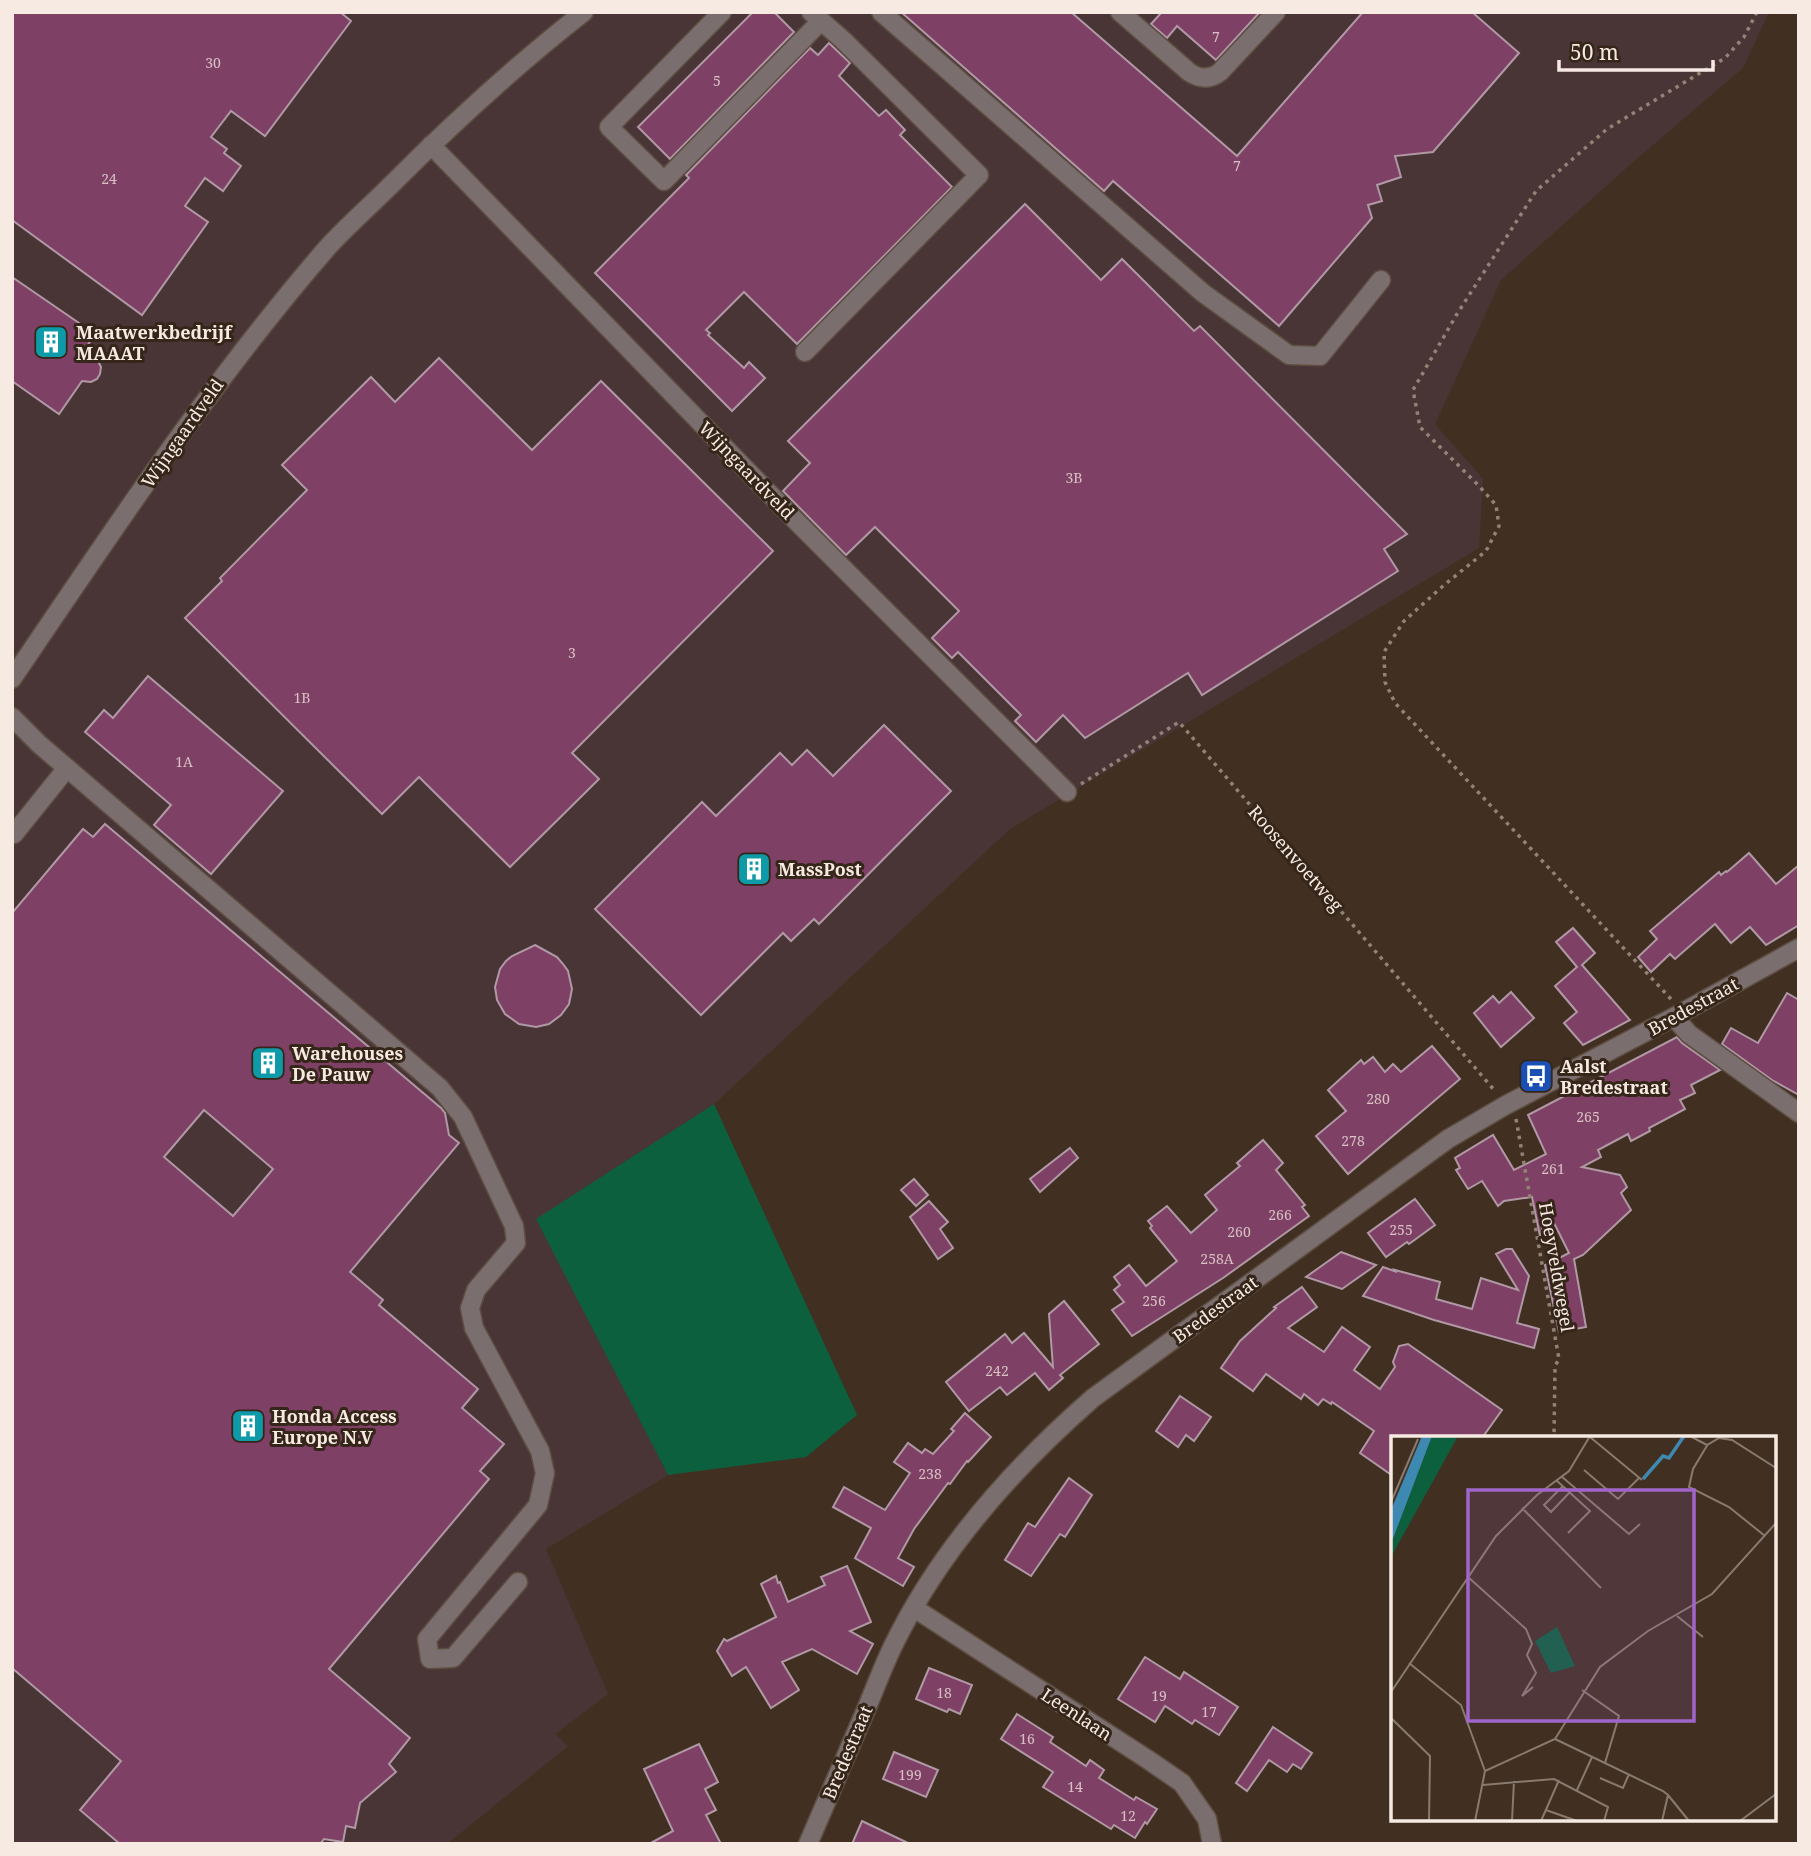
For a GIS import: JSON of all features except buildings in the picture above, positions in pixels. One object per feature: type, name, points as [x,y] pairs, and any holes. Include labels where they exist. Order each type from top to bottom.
[{"type":"street","name":"Wijngaardveld","points":[[12,679],[126,511],[225,373],[329,247],[431,145],[549,39],[584,12]]},
{"type":"street","points":[[722,12],[609,127],[664,181],[816,17],[843,40],[979,175],[805,352]]},
{"type":"street","points":[[881,12],[1203,293],[1289,355],[1320,356],[1381,280]]},
{"type":"street","points":[[1120,12],[1189,72],[1207,78],[1220,72],[1276,12]]},
{"type":"street","name":"Wijngaardveld","points":[[431,145],[797,522],[1067,792]]},
{"type":"street","points":[[12,717],[39,744],[440,1088],[463,1117],[514,1226],[516,1243],[476,1290],[470,1308],[474,1328],[540,1451],[545,1473],[538,1505],[427,1639],[430,1659],[453,1658],[518,1582]]},
{"type":"street","points":[[14,834],[67,768]]},
{"type":"street","name":"Bredestraat","points":[[808,1844],[894,1644],[914,1608],[951,1550],[990,1499],[1058,1428],[1093,1398],[1448,1139],[1506,1105],[1799,948]]},
{"type":"street","points":[[1678,1014],[1689,1034],[1799,1114]]},
{"type":"street","name":"Leenlaan","points":[[914,1608],[1182,1783],[1207,1819],[1212,1844]]},
{"type":"path","points":[[1678,1014],[1395,703],[1385,682],[1384,652],[1404,621],[1486,551],[1499,526],[1496,505],[1420,428],[1413,390],[1457,314],[1536,191],[1607,129],[1725,58],[1744,37],[1757,12]]},
{"type":"path","name":"Roosenvoetweg","points":[[1067,792],[1179,722],[1506,1105]]},
{"type":"path","name":"Hoeyveldwegel","points":[[1506,1105],[1516,1117],[1559,1359],[1555,1366],[1554,1436]]},
{"type":"shaded area","points":[[12,12],[1769,12],[1743,68],[1501,280],[1435,424],[1483,479],[1479,548],[1010,829],[714,1104],[537,1219],[668,1475],[546,1549],[608,1694],[555,1734],[568,1746],[447,1844],[12,1844]]},
{"type":"green space","points":[[714,1104],[857,1415],[806,1457],[668,1475],[536,1219]]},
{"type":"place","name":"Maatwerkbedrijf MAAAT","points":[[51,342]]},
{"type":"place","name":"MassPost","points":[[754,869]]},
{"type":"place","name":"Warehouses De Pauw","points":[[268,1063]]},
{"type":"place","name":"Aalst Bredestraat","points":[[1536,1076]]},
{"type":"place","name":"Honda Access Europe N.V","points":[[248,1426]]}]
